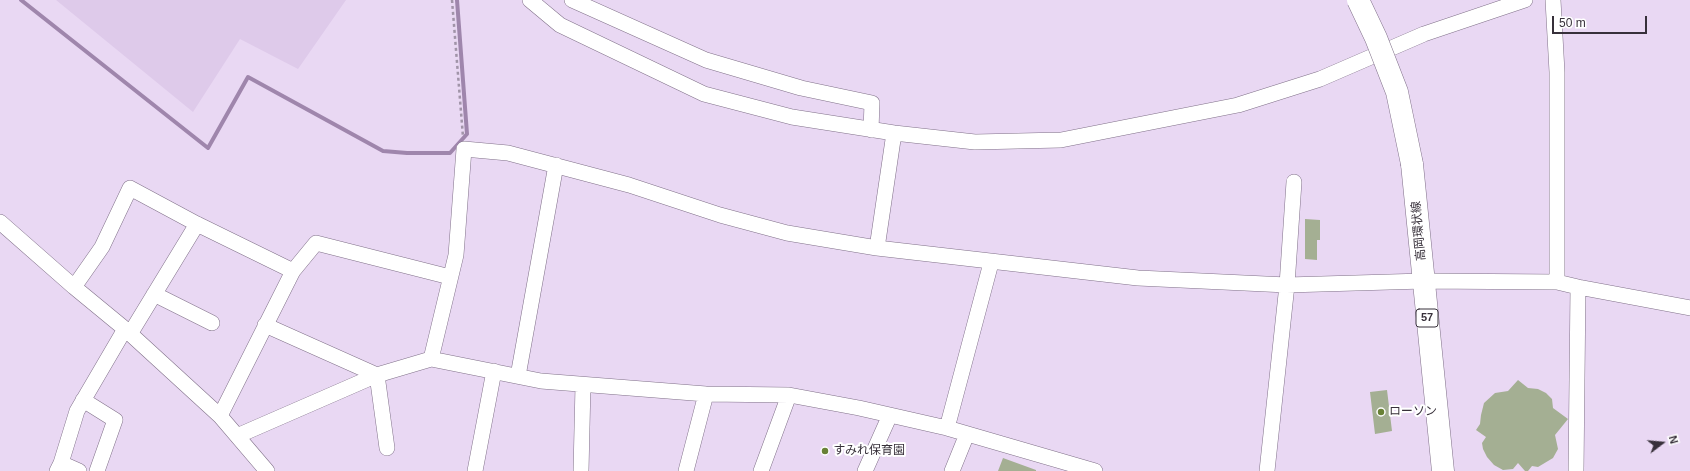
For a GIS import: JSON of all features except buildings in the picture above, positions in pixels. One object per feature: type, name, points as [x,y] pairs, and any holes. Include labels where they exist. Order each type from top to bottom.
[{"type":"main road","name":"高岡環状線","points":[[1358,0],[1376,38],[1397,92],[1412,164],[1443,471]]},
{"type":"street","points":[[530,0],[560,25],[704,94],[792,117],[871,130],[975,142],[1061,140],[1238,105],[1320,79],[1424,34],[1525,0]]},
{"type":"street","points":[[572,0],[706,60],[801,88],[872,103],[871,130]]},
{"type":"street","points":[[1553,0],[1557,72],[1557,282]]},
{"type":"street","points":[[877,248],[894,133]]},
{"type":"street","points":[[431,359],[456,255],[464,149],[508,153],[556,165],[629,185],[720,215],[787,233],[877,248],[1138,278],[1288,285],[1424,281],[1557,282],[1690,308]]},
{"type":"street","points":[[518,376],[556,165]]},
{"type":"street","points":[[1267,471],[1288,285],[1294,182]]},
{"type":"street","points":[[74,287],[102,247],[130,188],[197,224],[292,271]]},
{"type":"street","points":[[0,222],[74,287],[128,331],[220,416],[267,471]]},
{"type":"street","points":[[79,471],[59,467],[77,411],[128,331],[154,294],[197,224]]},
{"type":"street","points":[[220,416],[292,271],[316,242],[450,277]]},
{"type":"street","points":[[947,428],[991,262]]},
{"type":"street","points":[[1576,471],[1578,287]]},
{"type":"street","points":[[154,294],[212,323]]},
{"type":"street","points":[[265,325],[377,375]]},
{"type":"street","points":[[238,436],[377,375],[431,359],[541,381],[706,394],[789,395],[947,428],[1095,471]]},
{"type":"street","points":[[475,471],[494,371]]},
{"type":"street","points":[[377,375],[387,448]]},
{"type":"street","points":[[581,471],[583,385]]},
{"type":"street","points":[[686,471],[706,394]]},
{"type":"street","points":[[761,471],[789,395]]},
{"type":"street","points":[[83,400],[115,420],[97,471]]},
{"type":"street","points":[[865,471],[890,415]]},
{"type":"street","points":[[952,471],[967,434]]},
{"type":"path","points":[[452,0],[464,149]]},
{"type":"shaded area","points":[[56,0],[346,0],[298,69],[240,39],[193,112]]},
{"type":"waterway","points":[[21,0],[208,148],[248,77],[383,151],[407,153],[450,153],[467,134],[457,0]]},
{"type":"place","name":"ローソン","points":[[1381,412]]},
{"type":"place","name":"すみれ保育園","points":[[825,451]]}]
